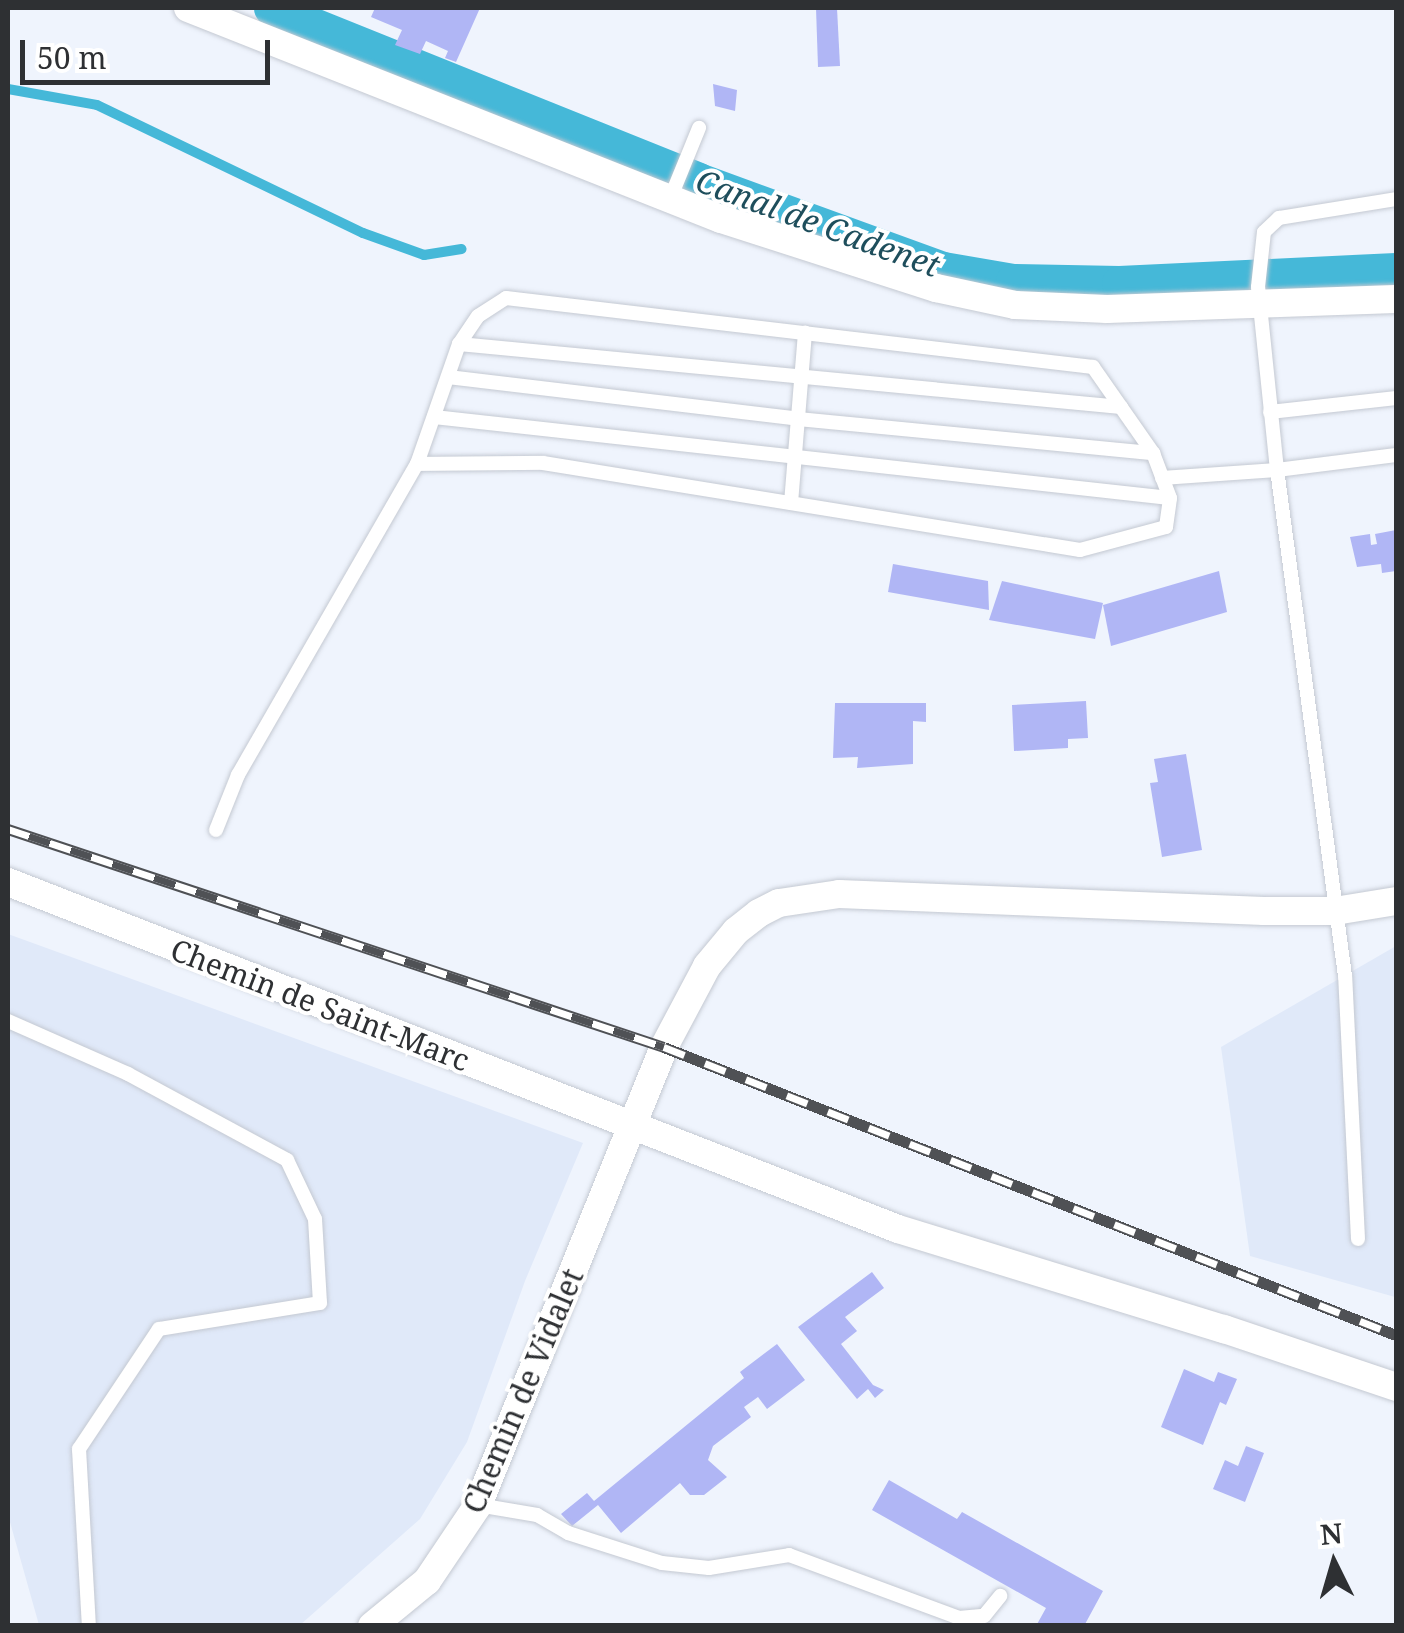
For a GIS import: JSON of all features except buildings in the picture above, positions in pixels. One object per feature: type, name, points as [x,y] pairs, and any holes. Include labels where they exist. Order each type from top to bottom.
[{"type":"street","points":[[188,8],[670,197],[936,288],[1015,305],[1258,297],[1396,300]]},
{"type":"street","name":"Chemin de Saint-Marc","points":[[8,882],[898,1229],[1224,1328],[1396,1387]]},
{"type":"street","name":"Chemin de Vidalet","points":[[372,1626],[427,1581],[478,1505],[664,1047],[706,966],[736,931],[779,903],[840,894],[1335,911],[1396,901]]},
{"type":"lane","points":[[670,197],[699,128]]},
{"type":"lane","points":[[1358,1239],[1345,976],[1277,470],[1258,297],[1264,232],[1279,218],[1396,199]]},
{"type":"lane","points":[[216,830],[238,775],[417,464],[459,344],[478,316],[506,298],[1093,367],[1153,453],[1170,498],[1166,528],[1080,550],[543,463],[417,464]]},
{"type":"lane","points":[[791,503],[805,333]]},
{"type":"lane","points":[[459,344],[1121,407]]},
{"type":"lane","points":[[448,377],[798,419],[1153,453]]},
{"type":"lane","points":[[1270,412],[1396,398]]},
{"type":"lane","points":[[434,418],[1170,498]]},
{"type":"lane","points":[[1162,478],[1277,470],[1396,455]]},
{"type":"lane","points":[[8,1021],[128,1074],[286,1160],[315,1218],[320,1303],[159,1329],[79,1450],[89,1626]]},
{"type":"lane","points":[[478,1505],[537,1516],[568,1533],[662,1563],[709,1568],[789,1554],[959,1618],[984,1616],[1000,1596]]},
{"type":"shaded area","points":[[8,934],[583,1143],[525,1281],[467,1442],[420,1519],[300,1625],[39,1625],[8,1515]]},
{"type":"shaded area","points":[[1396,946],[1395,1297],[1250,1256],[1221,1047]]},
{"type":"waterway","name":"Canal de Cadenet","points":[[271,8],[698,180],[943,269],[1013,281],[1119,283],[1396,270]]},
{"type":"waterway","points":[[8,89],[97,105],[363,233],[424,255],[462,249]]},
{"type":"railway","points":[[8,829],[664,1047],[1396,1335]]}]
